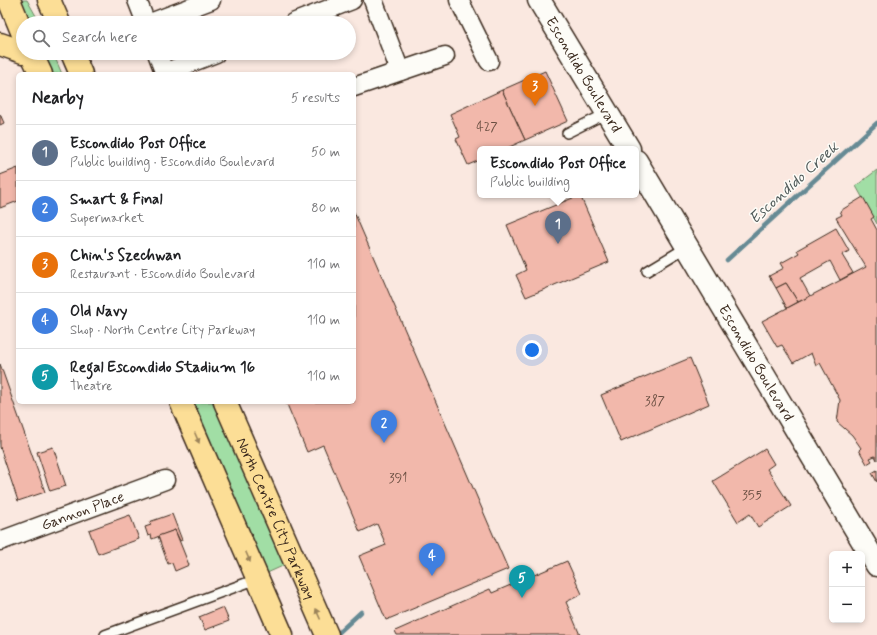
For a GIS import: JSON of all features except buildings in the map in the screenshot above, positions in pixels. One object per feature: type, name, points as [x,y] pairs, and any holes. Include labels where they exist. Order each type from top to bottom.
[{"type":"highway","points":[[9,0],[16,17]]},
{"type":"highway","points":[[49,0],[56,16]]},
{"type":"highway","points":[[0,44],[7,45],[16,50]]},
{"type":"highway","points":[[75,60],[81,72]]},
{"type":"highway","points":[[182,404],[281,631]]},
{"type":"highway","name":"North Centre City Parkway","points":[[226,404],[327,635]]},
{"type":"main road","name":"Escondido Boulevard","points":[[540,0],[627,146]]},
{"type":"main road","name":"Escondido Boulevard","points":[[639,166],[877,566]]},
{"type":"street","points":[[137,0],[143,16]]},
{"type":"street","points":[[169,16],[211,0]]},
{"type":"street","points":[[311,16],[352,0]]},
{"type":"street","points":[[373,0],[400,71]]},
{"type":"street","points":[[459,0],[489,61]]},
{"type":"street","points":[[356,86],[445,56]]},
{"type":"street","points":[[159,60],[164,72]]},
{"type":"street","points":[[167,72],[198,60]]},
{"type":"street","name":"Gannon Place","points":[[0,541],[165,480]]},
{"type":"lane","points":[[567,133],[607,113]]},
{"type":"lane","points":[[647,271],[687,247]]},
{"type":"lane","points":[[105,635],[257,579]]},
{"type":"green space","points":[[20,0],[27,0],[36,16],[27,16]]},
{"type":"green space","points":[[46,60],[56,60],[61,72],[51,72]]},
{"type":"green space","points":[[877,170],[877,224],[856,186]]},
{"type":"green space","points":[[191,404],[217,404],[287,564],[265,574]]},
{"type":"waterway","name":"Escondido Creek","points":[[727,260],[877,123]]},
{"type":"waterway","name":"Escondido Creek","points":[[336,635],[361,612]]},
{"type":"place","name":"Chin's Szechwan","points":[[535,106]]},
{"type":"place","name":"Escondido Post Office","points":[[558,244]]},
{"type":"place","name":"Smart & Final","points":[[384,443]]},
{"type":"place","name":"Old Navy","points":[[432,576]]},
{"type":"place","name":"Regal Escondido Stadium 16","points":[[522,598]]}]
